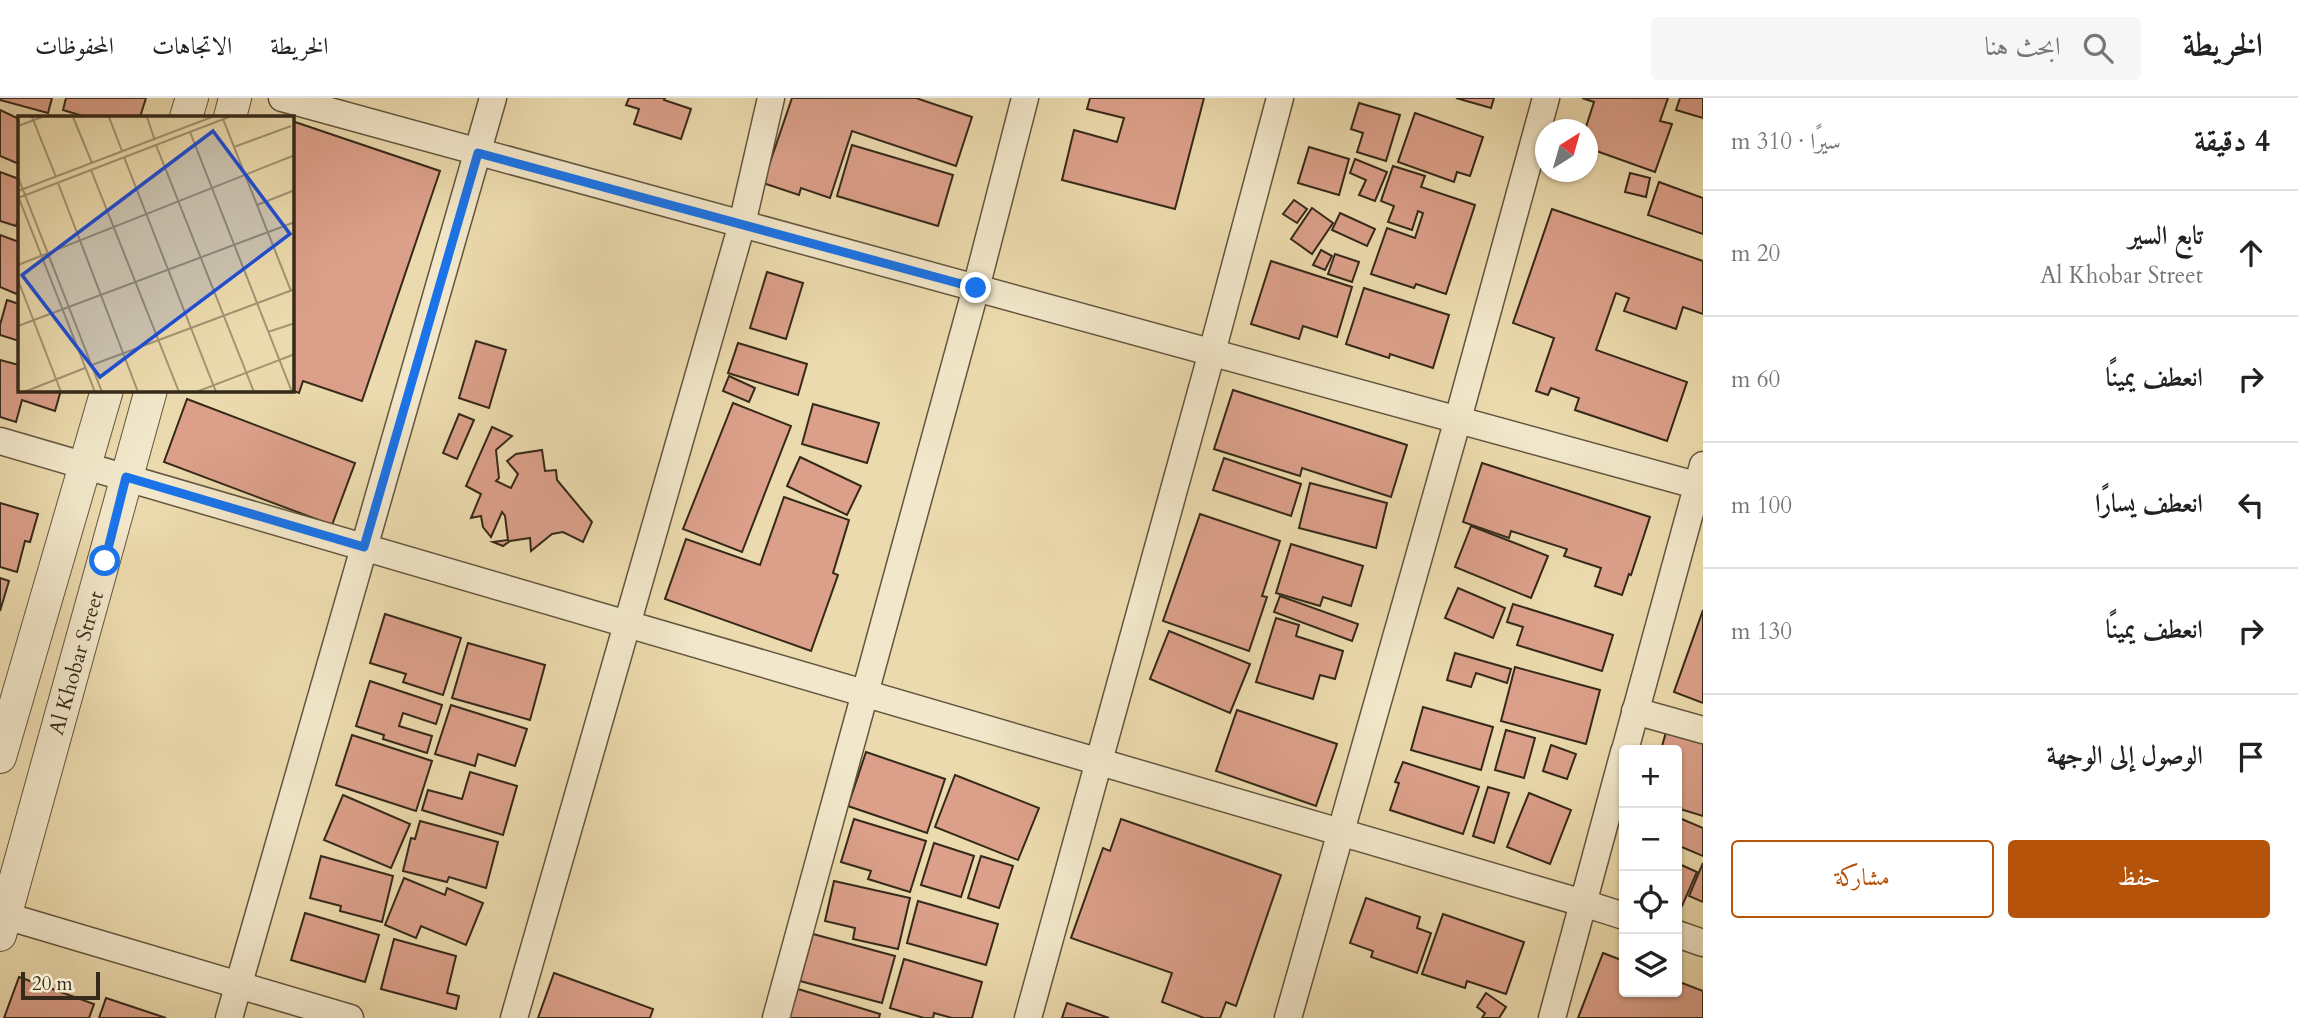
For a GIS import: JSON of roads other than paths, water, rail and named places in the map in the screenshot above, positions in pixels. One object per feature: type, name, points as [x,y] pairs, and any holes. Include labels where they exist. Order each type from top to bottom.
[{"type":"street","points":[[186,116],[192,98]]},
{"type":"street","points":[[230,116],[235,98]]},
{"type":"street","points":[[282,98],[1458,419],[1701,479],[1626,745]]},
{"type":"street","points":[[229,1018],[494,98]]},
{"type":"street","points":[[514,1018],[742,224],[771,98]]},
{"type":"street","points":[[776,1018],[976,288],[1025,98]]},
{"type":"street","points":[[1028,1018],[1280,98]]},
{"type":"street","points":[[1288,1018],[1546,98]]},
{"type":"street","points":[[0,757],[106,392]]},
{"type":"street","name":"Al Khobar Street","points":[[3,925],[150,392]]},
{"type":"street","points":[[0,441],[1619,914]]},
{"type":"street","points":[[1635,711],[1703,730]]},
{"type":"street","points":[[1552,1018],[1619,770]]},
{"type":"street","points":[[3,925],[239,985],[350,1018]]},
{"type":"street","points":[[1682,936],[1703,943]]}]
